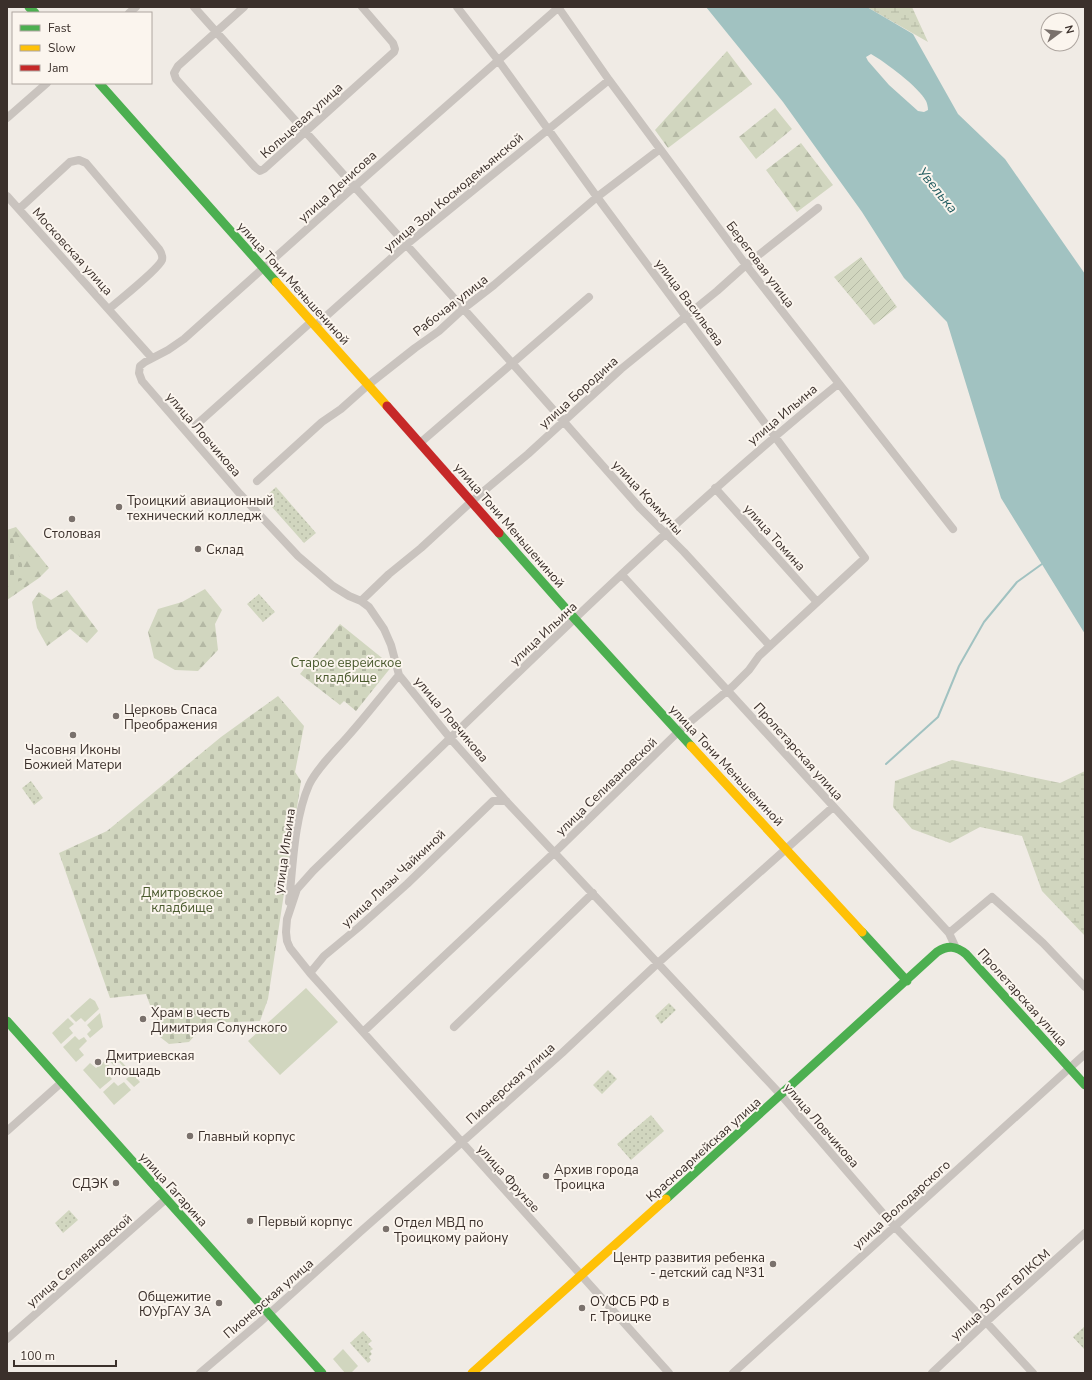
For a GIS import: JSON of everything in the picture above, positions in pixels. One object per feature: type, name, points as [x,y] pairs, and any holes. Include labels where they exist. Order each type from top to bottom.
[{"type":"street","name":"улица Коммуны","points":[[194,7],[307,132],[354,187],[640,508],[770,646]]},
{"type":"street","name":"Кольцевая улица","points":[[244,7],[178,66],[174,73],[176,79],[245,156],[260,170],[264,170],[394,52],[395,49],[393,43],[362,7]]},
{"type":"street","name":"улица Васильева","points":[[457,7],[498,60],[597,197],[865,558]]},
{"type":"street","name":"улица Денисова","points":[[142,381],[139,373],[140,366],[184,339],[558,7]]},
{"type":"street","name":"Береговая улица","points":[[558,7],[609,80],[746,265],[953,529]]},
{"type":"street","name":"улица Зои Космодемьянской","points":[[313,324],[406,245],[609,80]]},
{"type":"street","points":[[7,118],[46,84]]},
{"type":"street","name":"улица Тони Меньшениной","points":[[100,84],[576,619],[907,980]]},
{"type":"street","name":"Рабочая улица","points":[[257,481],[322,422],[341,409],[414,348],[439,331],[463,309],[494,285],[597,197],[660,149]]},
{"type":"street","name":"Московская улица","points":[[19,209],[70,162],[79,160],[86,163],[159,249],[162,257],[162,262],[155,269],[109,309]]},
{"type":"street","name":"Московская улица","points":[[7,196],[152,358]]},
{"type":"street","name":"улица Бородина","points":[[361,601],[389,574],[421,548],[472,501],[528,454],[621,369],[717,291],[746,265],[818,208]]},
{"type":"street","points":[[420,443],[589,297]]},
{"type":"street","points":[[196,425],[313,324]]},
{"type":"street","name":"улица Ловчикова","points":[[142,381],[236,490],[298,556],[333,586],[369,607],[384,629],[391,646],[399,675],[450,738],[506,801],[781,1095],[894,1226],[1033,1373]]},
{"type":"street","name":"улица Ильина","points":[[287,919],[297,890],[312,871],[665,534],[774,436],[838,384]]},
{"type":"street","name":"улица Томина","points":[[715,488],[817,602]]},
{"type":"street","name":"улица Селивановской","points":[[363,1032],[555,852],[678,732],[741,678],[759,656],[865,558]]},
{"type":"street","name":"Пролетарская улица","points":[[622,575],[833,808],[949,933],[953,946],[960,948],[966,954],[1085,1085]]},
{"type":"street","name":"улица Ильина","points":[[287,941],[287,919],[297,831],[302,806],[309,784],[399,675]]},
{"type":"street","points":[[496,789],[493,801],[506,801]]},
{"type":"street","name":"улица Лизы Чайкиной","points":[[310,974],[324,956],[407,884],[493,801]]},
{"type":"street","name":"Пионерская улица","points":[[200,1373],[462,1143],[562,1053],[658,962],[833,808]]},
{"type":"street","points":[[454,1027],[593,893]]},
{"type":"street","points":[[949,933],[992,897],[1043,942],[1085,987]]},
{"type":"street","name":"улица Фрунзе","points":[[287,941],[290,948],[310,974],[669,1373]]},
{"type":"street","name":"Красноармейская улица","points":[[472,1373],[781,1095],[937,952],[942,948],[953,946]]},
{"type":"street","name":"улица Гагарина","points":[[7,1022],[322,1373]]},
{"type":"street","name":"улица Володарского","points":[[733,1373],[1085,1054]]},
{"type":"street","points":[[7,1131],[62,1082]]},
{"type":"street","name":"улица Селивановской","points":[[7,1339],[166,1199]]},
{"type":"street","name":"улица 30 лет ВЛКСМ","points":[[932,1373],[1085,1233]]},
{"type":"green space","points":[[867,7],[912,7],[928,42]]},
{"type":"green space","points":[[727,51],[752,84],[668,148],[655,130]]},
{"type":"green space","points":[[775,108],[792,129],[756,159],[739,137]]},
{"type":"green space","points":[[801,143],[833,185],[797,212],[766,170]]},
{"type":"green space","points":[[861,257],[897,307],[874,325],[834,277]]},
{"type":"green space","points":[[276,487],[316,533],[304,543],[264,498]]},
{"type":"green space","points":[[16,527],[49,568],[39,578],[7,600],[7,530]]},
{"type":"green space","points":[[10,531],[27,578],[7,586],[7,532]]},
{"type":"green space","points":[[205,589],[222,610],[215,624],[218,650],[198,671],[175,670],[154,658],[148,632],[158,609],[182,602]]},
{"type":"green space","points":[[67,590],[98,631],[87,643],[70,629],[47,646],[37,628],[32,602],[39,592],[51,600]]},
{"type":"green space","points":[[259,594],[275,612],[263,622],[247,604]]},
{"type":"green space","name":"Старое еврейское кладбище","points":[[340,624],[392,666],[356,711],[344,701],[340,705],[300,674]]},
{"type":"green space","name":"Дмитровское кладбище","points":[[278,696],[304,726],[295,772],[301,781],[268,999],[260,1021],[206,1023],[189,1042],[169,1044],[160,1037],[156,1013],[150,1005],[146,994],[110,998],[59,853],[107,831],[221,737]]},
{"type":"green space","points":[[952,760],[1060,783],[1085,771],[1085,936],[1042,891],[1022,836],[980,827],[950,843],[912,829],[893,807],[895,781]]},
{"type":"green space","points":[[31,781],[43,798],[34,805],[22,788]]},
{"type":"green space","points":[[306,988],[338,1022],[280,1075],[248,1041]]},
{"type":"green space","points":[[90,998],[95,1001],[99,1009],[85,1022],[81,1018],[76,1022],[70,1016]]},
{"type":"green space","points":[[669,1003],[676,1010],[661,1024],[655,1016]]},
{"type":"green space","points":[[100,1013],[103,1027],[90,1038],[87,1034],[91,1030],[87,1025]]},
{"type":"green space","points":[[68,1018],[74,1024],[69,1028],[73,1033],[61,1044],[52,1033]]},
{"type":"green space","points":[[75,1036],[79,1040],[84,1037],[87,1041],[79,1049],[84,1055],[76,1062],[63,1047]]},
{"type":"green space","points":[[115,1050],[121,1061],[140,1082],[134,1087],[126,1079],[131,1075],[119,1062],[114,1066],[107,1058]]},
{"type":"green space","points":[[105,1061],[112,1069],[107,1073],[112,1079],[100,1089],[83,1070],[90,1063],[96,1068]]},
{"type":"green space","points":[[608,1070],[617,1079],[602,1094],[593,1085]]},
{"type":"green space","points":[[114,1082],[118,1086],[124,1082],[131,1090],[114,1105],[103,1092]]},
{"type":"green space","points":[[651,1115],[664,1131],[631,1160],[617,1144]]},
{"type":"green space","points":[[69,1210],[78,1220],[63,1233],[55,1223]]},
{"type":"green space","points":[[1085,1326],[1085,1348],[1084,1349],[1073,1337]]},
{"type":"green space","points":[[363,1331],[372,1341],[368,1344],[373,1349],[370,1351],[372,1354],[369,1357],[371,1360],[368,1363],[350,1343]]},
{"type":"green space","points":[[343,1349],[358,1366],[351,1373],[345,1373],[333,1359]]},
{"type":"water","name":"Увелька","points":[[706,7],[867,7],[913,34],[958,114],[1005,159],[1085,274],[1085,634],[1001,498],[947,322],[904,278],[862,212],[783,102]],"holes":[[[871,54],[901,75],[922,95],[926,101],[928,110],[924,112],[918,111],[889,85],[866,57]]]},
{"type":"waterway","points":[[886,764],[938,717],[959,666],[984,622],[1017,582],[1042,564]]},
{"type":"traffic: fast","points":[[29,7],[34,12]]},
{"type":"traffic: fast","points":[[100,84],[276,282]]},
{"type":"traffic: fast","points":[[499,533],[691,746]]},
{"type":"traffic: fast","points":[[862,932],[907,981]]},
{"type":"traffic: fast","points":[[666,1199],[937,952],[948,947],[959,949],[966,954],[1085,1085]]},
{"type":"traffic: fast","points":[[7,1021],[322,1373]]},
{"type":"traffic: slow","points":[[276,282],[387,406]]},
{"type":"traffic: slow","points":[[691,746],[862,932]]},
{"type":"traffic: slow","points":[[472,1373],[666,1199]]},
{"type":"traffic: jam","points":[[387,406],[499,533]]},
{"type":"place","name":"Троицкий авиационный технический колледж","points":[[119,507]]},
{"type":"place","name":"Столовая","points":[[72,519]]},
{"type":"place","name":"Склад","points":[[198,549]]},
{"type":"place","name":"Церковь Спаса Преображения","points":[[116,716]]},
{"type":"place","name":"Часовня Иконы Божией Матери","points":[[73,735]]},
{"type":"place","name":"Храм в честь Димитрия Солунского","points":[[143,1019]]},
{"type":"place","name":"Дмитриевская площадь","points":[[98,1062]]},
{"type":"place","name":"Главный корпус","points":[[190,1136]]},
{"type":"place","name":"Архив города Троицка","points":[[546,1176]]},
{"type":"place","name":"СДЭК","points":[[116,1183]]},
{"type":"place","name":"Первый корпус","points":[[250,1221]]},
{"type":"place","name":"Отдел МВД по Троицкому району","points":[[386,1229]]},
{"type":"place","name":"Центр развития ребенка - детский сад №31","points":[[773,1264]]},
{"type":"place","name":"Общежитие ЮУрГАУ 3А","points":[[219,1303]]},
{"type":"place","name":"ОУФСБ РФ в г. Троицке","points":[[582,1308]]}]
